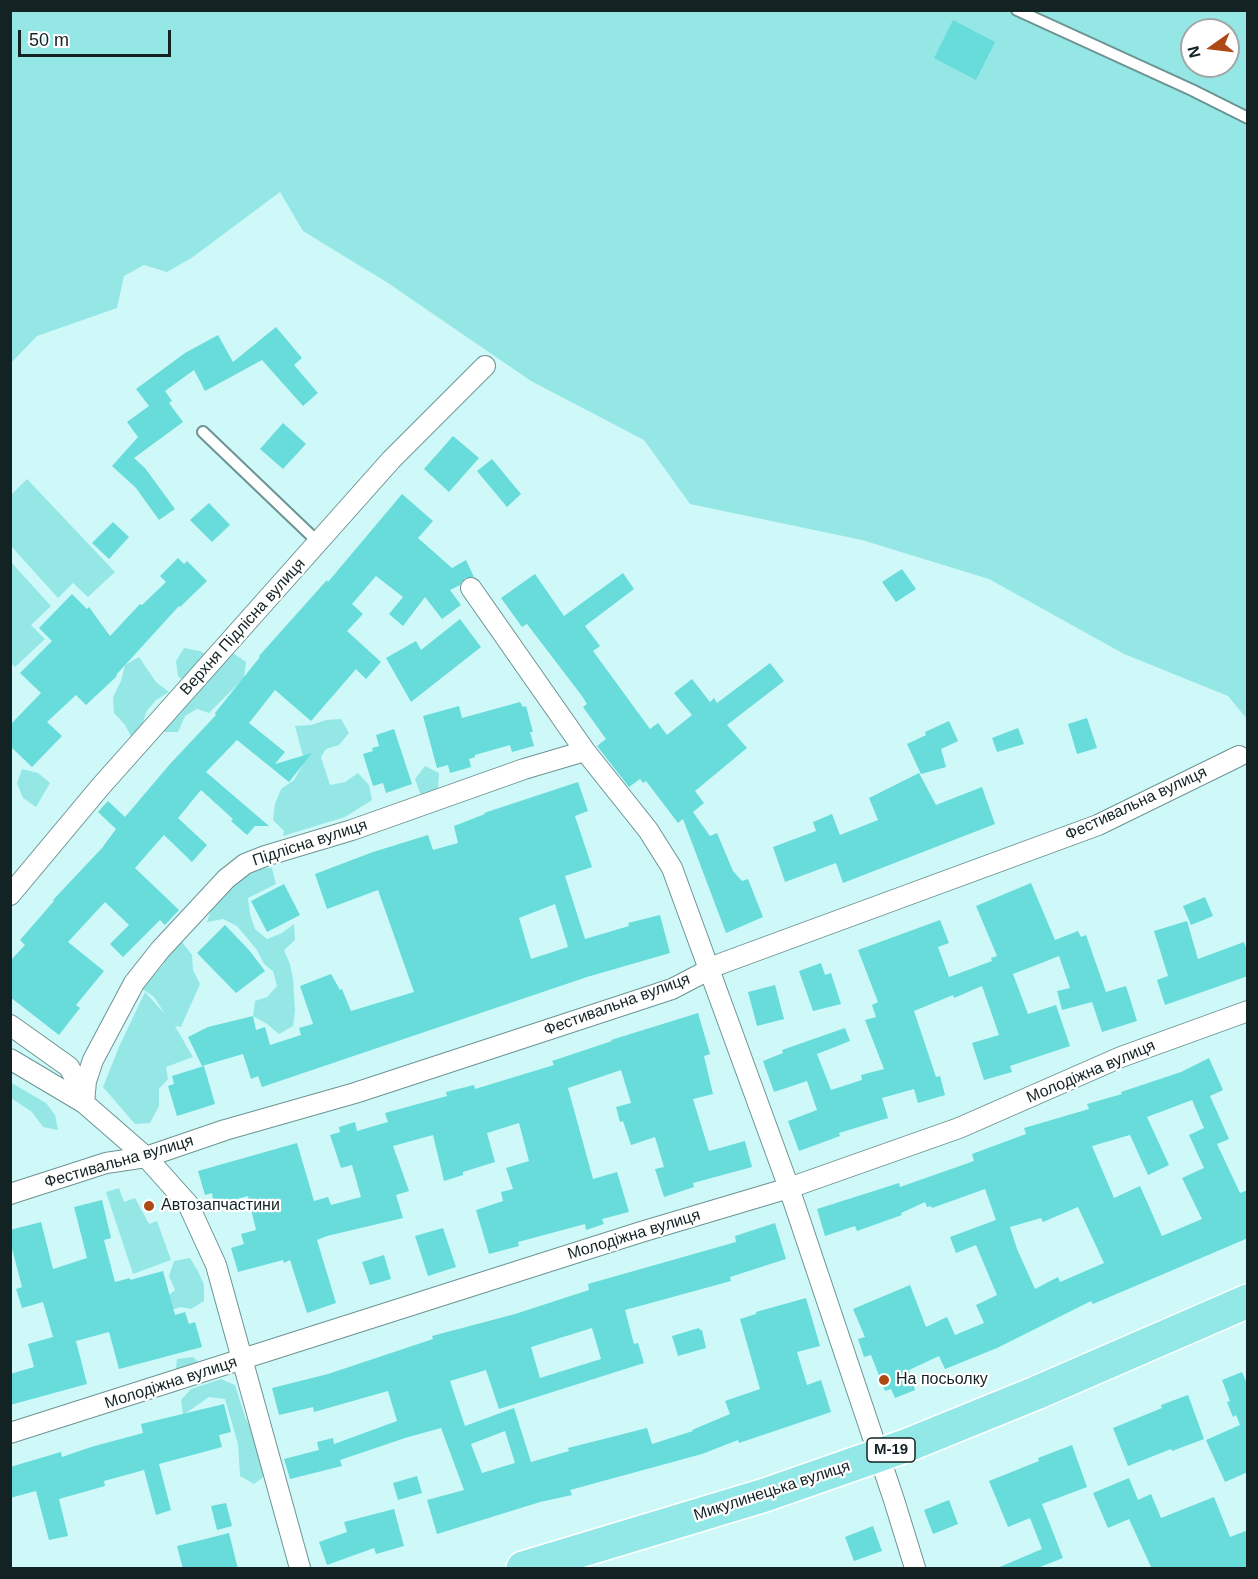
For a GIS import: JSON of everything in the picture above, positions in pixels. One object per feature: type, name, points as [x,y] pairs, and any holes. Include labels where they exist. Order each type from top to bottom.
[{"type":"highway","name":"Микулинецька вулиця","points":[[523,1569],[765,1496],[908,1445],[1036,1393],[1248,1301]]},
{"type":"street","name":"Верхня Підлісна вулиця","points":[[10,895],[101,786],[391,460],[485,366]]},
{"type":"street","points":[[471,588],[585,751],[648,830],[672,868],[789,1188],[915,1569]]},
{"type":"street","name":"Підлісна вулиця","points":[[84,1103],[86,1081],[93,1060],[134,983],[226,879],[245,864],[352,830],[524,769],[585,751]]},
{"type":"street","name":"Фестивальна вулиця","points":[[10,1194],[106,1163],[146,1157],[225,1130],[356,1092],[660,993],[720,964],[1098,825],[1239,756]]},
{"type":"street","name":"Молодіжна вулиця","points":[[10,1433],[630,1235],[789,1188],[959,1128],[1121,1057],[1248,1011]]},
{"type":"street","points":[[10,1025],[69,1067],[84,1103]]},
{"type":"street","points":[[10,1059],[84,1103],[146,1157],[188,1204],[216,1265],[300,1569]]},
{"type":"lane","points":[[1017,10],[1248,118]]},
{"type":"lane","points":[[203,432],[319,543]]},
{"type":"shaded area","points":[[11,11],[1247,11],[1247,719],[1228,696],[1124,654],[989,579],[862,540],[690,504],[644,440],[531,381],[388,283],[303,231],[280,192],[193,257],[167,272],[144,265],[124,276],[117,308],[37,336],[11,363]]},
{"type":"shaded area","points":[[27,479],[115,572],[88,597],[73,583],[58,598],[11,546],[11,495]]},
{"type":"shaded area","points":[[11,562],[51,606],[31,625],[45,639],[15,667],[10,662]]},
{"type":"shaded area","points":[[184,648],[200,651],[214,659],[233,653],[246,662],[244,678],[209,713],[197,709],[185,716],[178,732],[163,732],[164,716],[192,683],[178,677],[176,661]]},
{"type":"shaded area","points":[[139,657],[156,682],[169,692],[156,700],[146,712],[142,727],[133,740],[125,725],[114,713],[113,697],[121,681],[125,665]]},
{"type":"shaded area","points":[[341,719],[349,733],[339,745],[326,749],[321,757],[330,785],[345,782],[358,773],[369,785],[372,800],[345,817],[283,836],[284,831],[273,820],[275,804],[281,789],[294,780],[302,766],[303,756],[295,726]]},
{"type":"shaded area","points":[[425,766],[439,773],[438,788],[427,798],[420,793],[415,779]]},
{"type":"shaded area","points":[[22,769],[38,773],[50,783],[36,807],[23,798],[17,783]]},
{"type":"shaded area","points":[[257,867],[272,868],[276,884],[248,898],[255,929],[267,939],[282,933],[294,924],[295,940],[284,950],[293,979],[295,1011],[293,1026],[279,1034],[253,1016],[255,1001],[267,997],[277,986],[273,971],[264,964],[257,950],[237,926],[223,919],[207,922],[212,907],[224,897],[242,871]]},
{"type":"shaded area","points":[[182,942],[192,955],[193,970],[200,984],[181,1027],[175,1026],[193,1057],[166,1067],[168,1079],[159,1089],[159,1106],[150,1123],[135,1124],[103,1087],[145,992],[165,1014],[154,997],[141,988],[163,965],[169,950]]},
{"type":"shaded area","points":[[10,1082],[46,1103],[55,1115],[58,1130],[43,1127],[32,1112],[11,1098]]},
{"type":"shaded area","points":[[119,1188],[124,1202],[135,1198],[149,1224],[157,1221],[171,1260],[133,1274],[106,1192]]},
{"type":"shaded area","points":[[190,1258],[204,1285],[204,1301],[191,1309],[181,1307],[166,1311],[163,1300],[175,1290],[169,1276],[174,1261]]},
{"type":"shaded area","points":[[193,1357],[204,1367],[175,1377],[177,1359]]},
{"type":"shaded area","points":[[221,1379],[235,1385],[245,1417],[252,1430],[265,1476],[254,1484],[240,1476],[238,1444],[225,1399],[209,1397],[183,1415],[181,1400],[191,1389]]},
{"type":"building","points":[[953,20],[995,42],[976,80],[934,58]]},
{"type":"building","points":[[276,327],[302,358],[294,365],[318,393],[303,406],[262,360],[205,391],[194,370],[165,391],[172,401],[169,403],[183,422],[134,458],[145,468],[175,509],[159,520],[136,488],[112,466],[138,437],[127,422],[149,406],[136,389],[185,353],[218,335],[233,362]]},
{"type":"building","points":[[283,423],[306,444],[283,469],[260,449]]},
{"type":"building","points":[[453,436],[479,458],[449,492],[424,469]]},
{"type":"building","points":[[492,459],[521,494],[507,507],[477,471]]},
{"type":"building","points":[[402,494],[433,521],[418,538],[452,568],[466,560],[474,577],[465,578],[460,585],[450,590],[461,605],[442,619],[425,597],[403,626],[389,614],[403,597],[376,576],[352,604],[363,614],[347,631],[381,662],[366,679],[356,669],[311,721],[275,690],[249,723],[285,752],[275,764],[312,753],[289,782],[237,740],[206,772],[269,826],[255,826],[247,835],[201,790],[178,818],[207,845],[192,862],[164,835],[135,868],[179,910],[165,925],[160,920],[123,957],[110,944],[129,925],[105,902],[68,942],[104,971],[76,1005],[80,1008],[59,1035],[10,997],[10,961],[25,945],[20,940],[53,900],[102,848],[116,829],[98,812],[108,801],[125,817],[216,715],[215,713],[259,656],[327,580],[328,582]]},
{"type":"building","points":[[209,503],[230,525],[212,542],[190,520]]},
{"type":"building","points":[[113,522],[129,537],[109,559],[92,543]]},
{"type":"building","points":[[178,558],[184,564],[187,561],[207,581],[179,606],[117,676],[86,705],[76,695],[47,722],[62,736],[32,767],[10,746],[10,725],[41,693],[20,673],[52,641],[39,628],[72,594],[87,609],[89,607],[110,636],[140,604],[142,605],[166,582],[160,576]]},
{"type":"building","points":[[902,569],[916,589],[896,602],[882,582]]},
{"type":"building","points":[[623,573],[634,589],[585,626],[600,646],[593,651],[650,729],[658,723],[667,735],[692,715],[674,693],[692,679],[710,702],[714,698],[717,703],[770,663],[784,681],[727,725],[747,748],[695,791],[704,803],[693,812],[710,836],[717,833],[733,871],[742,881],[748,879],[763,917],[726,933],[683,819],[678,823],[646,781],[643,783],[640,779],[629,787],[597,746],[606,739],[583,707],[587,704],[582,696],[527,624],[522,627],[501,598],[535,574],[564,616]]},
{"type":"building","points":[[460,619],[481,647],[411,702],[386,658],[416,641],[421,650]]},
{"type":"building","points":[[520,702],[523,707],[526,706],[534,746],[512,752],[510,745],[475,755],[469,759],[471,767],[450,773],[448,765],[437,768],[423,716],[459,706],[462,718]]},
{"type":"building","points":[[1087,718],[1097,748],[1077,754],[1068,724]]},
{"type":"building","points":[[949,721],[958,741],[941,749],[946,767],[921,774],[907,744],[926,735],[925,732]]},
{"type":"building","points":[[1018,728],[1024,744],[997,752],[992,738]]},
{"type":"building","points":[[394,729],[412,784],[386,793],[383,783],[373,786],[363,754],[379,746],[376,735]]},
{"type":"building","points":[[919,773],[936,805],[982,787],[995,824],[843,883],[836,863],[785,882],[773,847],[816,831],[813,822],[832,814],[840,835],[878,820],[869,798]]},
{"type":"building","points":[[578,782],[588,811],[575,816],[592,867],[565,876],[585,939],[629,926],[628,923],[660,915],[670,953],[587,977],[262,1087],[258,1076],[251,1079],[243,1054],[202,1066],[188,1037],[208,1027],[253,1016],[256,1030],[265,1027],[270,1045],[301,1035],[299,1028],[313,1024],[300,986],[331,974],[340,990],[342,989],[351,1011],[414,992],[378,890],[327,909],[315,874],[373,852],[428,835],[433,850],[458,843],[454,826],[484,813]],"holes":[[[555,904],[568,947],[531,959],[519,918]]]},
{"type":"building","points":[[1031,883],[1055,940],[1078,931],[1081,937],[1086,935],[1106,992],[1126,986],[1137,1021],[1102,1032],[1092,1002],[1062,1010],[1057,991],[1070,988],[1059,956],[1013,974],[1028,1014],[1056,1005],[1070,1046],[1010,1066],[1012,1072],[984,1080],[972,1043],[999,1035],[982,986],[954,998],[953,995],[914,1011],[936,1077],[940,1076],[945,1095],[918,1103],[914,1089],[882,1098],[888,1118],[839,1133],[840,1136],[799,1151],[788,1121],[817,1110],[807,1081],[774,1092],[763,1061],[783,1053],[782,1050],[845,1028],[850,1041],[817,1054],[831,1090],[862,1080],[861,1075],[884,1069],[865,1020],[876,1017],[872,1005],[878,1002],[858,950],[940,920],[949,943],[938,947],[949,977],[992,961],[991,958],[997,956],[976,906]]},
{"type":"building","points":[[284,884],[300,915],[267,932],[251,901]]},
{"type":"building","points":[[1205,897],[1213,916],[1191,925],[1183,906]]},
{"type":"building","points":[[1187,921],[1198,959],[1244,942],[1248,953],[1248,976],[1165,1005],[1157,980],[1168,976],[1154,931]]},
{"type":"building","points":[[225,925],[265,971],[236,993],[197,953]]},
{"type":"building","points":[[821,963],[825,975],[831,973],[841,1004],[813,1011],[799,971]]},
{"type":"building","points":[[775,985],[784,1019],[757,1026],[748,992]]},
{"type":"building","points":[[698,1013],[710,1054],[704,1056],[713,1094],[693,1099],[709,1151],[745,1141],[752,1167],[693,1183],[694,1187],[664,1197],[655,1169],[664,1167],[655,1137],[631,1145],[623,1121],[620,1122],[616,1107],[631,1103],[621,1070],[568,1088],[593,1179],[617,1172],[629,1212],[602,1219],[604,1224],[586,1230],[585,1224],[518,1242],[519,1246],[489,1254],[476,1210],[503,1201],[501,1192],[513,1189],[506,1168],[529,1161],[519,1123],[487,1133],[495,1162],[463,1172],[463,1175],[444,1181],[433,1135],[393,1146],[409,1191],[396,1195],[403,1218],[317,1240],[336,1303],[307,1313],[290,1260],[238,1272],[231,1248],[244,1244],[241,1234],[256,1230],[248,1196],[214,1205],[212,1193],[205,1195],[198,1171],[297,1143],[314,1201],[328,1197],[331,1205],[361,1197],[352,1165],[341,1168],[330,1135],[340,1132],[339,1127],[355,1122],[357,1131],[388,1122],[385,1113],[447,1096],[446,1092],[474,1085],[475,1089],[554,1065],[552,1061]]},
{"type":"building","points":[[1209,1058],[1223,1090],[1210,1096],[1229,1139],[1217,1144],[1240,1193],[1248,1190],[1248,1238],[1093,1304],[1091,1301],[997,1348],[945,1369],[939,1356],[909,1370],[915,1390],[895,1398],[891,1389],[885,1391],[871,1355],[864,1357],[858,1339],[865,1337],[853,1309],[910,1285],[926,1327],[947,1317],[955,1335],[984,1323],[976,1305],[997,1295],[976,1245],[956,1253],[950,1237],[996,1220],[985,1189],[932,1208],[927,1207],[925,1202],[901,1213],[902,1215],[857,1231],[855,1226],[825,1236],[817,1209],[899,1183],[900,1187],[974,1161],[972,1154],[1026,1134],[1024,1128],[1089,1109],[1087,1104],[1122,1094],[1121,1092],[1181,1072]],"holes":[[[1192,1100],[1204,1128],[1189,1135],[1204,1168],[1182,1178],[1202,1219],[1162,1236],[1140,1186],[1114,1198],[1092,1146],[1130,1135],[1148,1175],[1169,1165],[1147,1117]],[[1078,1207],[1104,1263],[1060,1282],[1058,1277],[1035,1289],[1010,1227],[1041,1218],[1043,1222]]]},
{"type":"building","points":[[204,1066],[215,1104],[177,1116],[168,1086],[174,1084],[172,1076]]},
{"type":"building","points":[[102,1200],[111,1238],[104,1240],[115,1282],[163,1271],[175,1315],[185,1312],[189,1324],[195,1322],[202,1347],[119,1369],[109,1332],[76,1341],[87,1384],[10,1405],[10,1374],[34,1367],[28,1344],[53,1337],[43,1302],[22,1308],[16,1289],[22,1287],[10,1241],[10,1230],[41,1222],[53,1269],[87,1258],[74,1207]]},
{"type":"building","points":[[775,1223],[786,1259],[730,1277],[731,1281],[625,1310],[634,1344],[638,1343],[644,1363],[499,1409],[486,1370],[450,1381],[465,1426],[514,1408],[531,1462],[569,1451],[568,1448],[647,1428],[652,1444],[693,1431],[730,1414],[725,1401],[760,1389],[740,1319],[756,1314],[756,1312],[806,1298],[820,1346],[797,1352],[807,1385],[821,1380],[831,1412],[739,1443],[738,1440],[702,1454],[570,1490],[572,1495],[540,1502],[437,1534],[427,1500],[464,1490],[441,1428],[340,1460],[342,1466],[290,1479],[284,1459],[319,1450],[317,1442],[333,1438],[334,1444],[397,1421],[388,1391],[314,1412],[313,1407],[279,1415],[272,1388],[328,1374],[433,1339],[432,1336],[515,1314],[589,1290],[588,1284],[736,1242],[735,1236]],"holes":[[[592,1328],[601,1359],[540,1378],[531,1347]],[[505,1431],[515,1463],[482,1473],[471,1444]]]},
{"type":"building","points":[[443,1228],[456,1267],[428,1276],[415,1236]]},
{"type":"building","points":[[384,1255],[391,1279],[370,1285],[362,1262]]},
{"type":"building","points":[[699,1328],[702,1330],[706,1348],[678,1356],[672,1336]]},
{"type":"building","points":[[1242,1372],[1248,1386],[1248,1472],[1225,1482],[1206,1440],[1240,1425],[1236,1415],[1233,1417],[1227,1402],[1230,1401],[1222,1380]]},
{"type":"building","points":[[1188,1395],[1204,1439],[1128,1466],[1113,1428]]},
{"type":"building","points":[[224,1404],[231,1432],[219,1435],[222,1447],[159,1464],[171,1510],[156,1515],[144,1470],[104,1481],[105,1486],[59,1499],[68,1536],[49,1540],[36,1491],[10,1498],[10,1467],[61,1452],[62,1457],[143,1433],[141,1424]]},
{"type":"building","points":[[1072,1445],[1087,1487],[1042,1504],[1063,1558],[1035,1569],[995,1569],[1042,1549],[1030,1518],[1008,1527],[989,1481]]},
{"type":"building","points":[[417,1476],[422,1493],[398,1500],[393,1483]]},
{"type":"building","points":[[1129,1478],[1138,1500],[1151,1494],[1161,1518],[1214,1497],[1230,1537],[1248,1530],[1248,1569],[1152,1569],[1129,1519],[1108,1528],[1093,1493]]},
{"type":"building","points":[[949,1500],[958,1524],[933,1534],[924,1510]]},
{"type":"building","points":[[226,1503],[232,1526],[217,1530],[211,1506]]},
{"type":"building","points":[[394,1509],[404,1546],[376,1554],[374,1548],[327,1565],[319,1542],[347,1532],[344,1522]]},
{"type":"building","points":[[873,1526],[882,1551],[854,1561],[845,1537]]},
{"type":"building","points":[[229,1533],[238,1569],[183,1569],[177,1546]]},
{"type":"place","name":"Автозапчастини","points":[[149,1206]]},
{"type":"place","name":"На посьолку","points":[[884,1380]]}]
